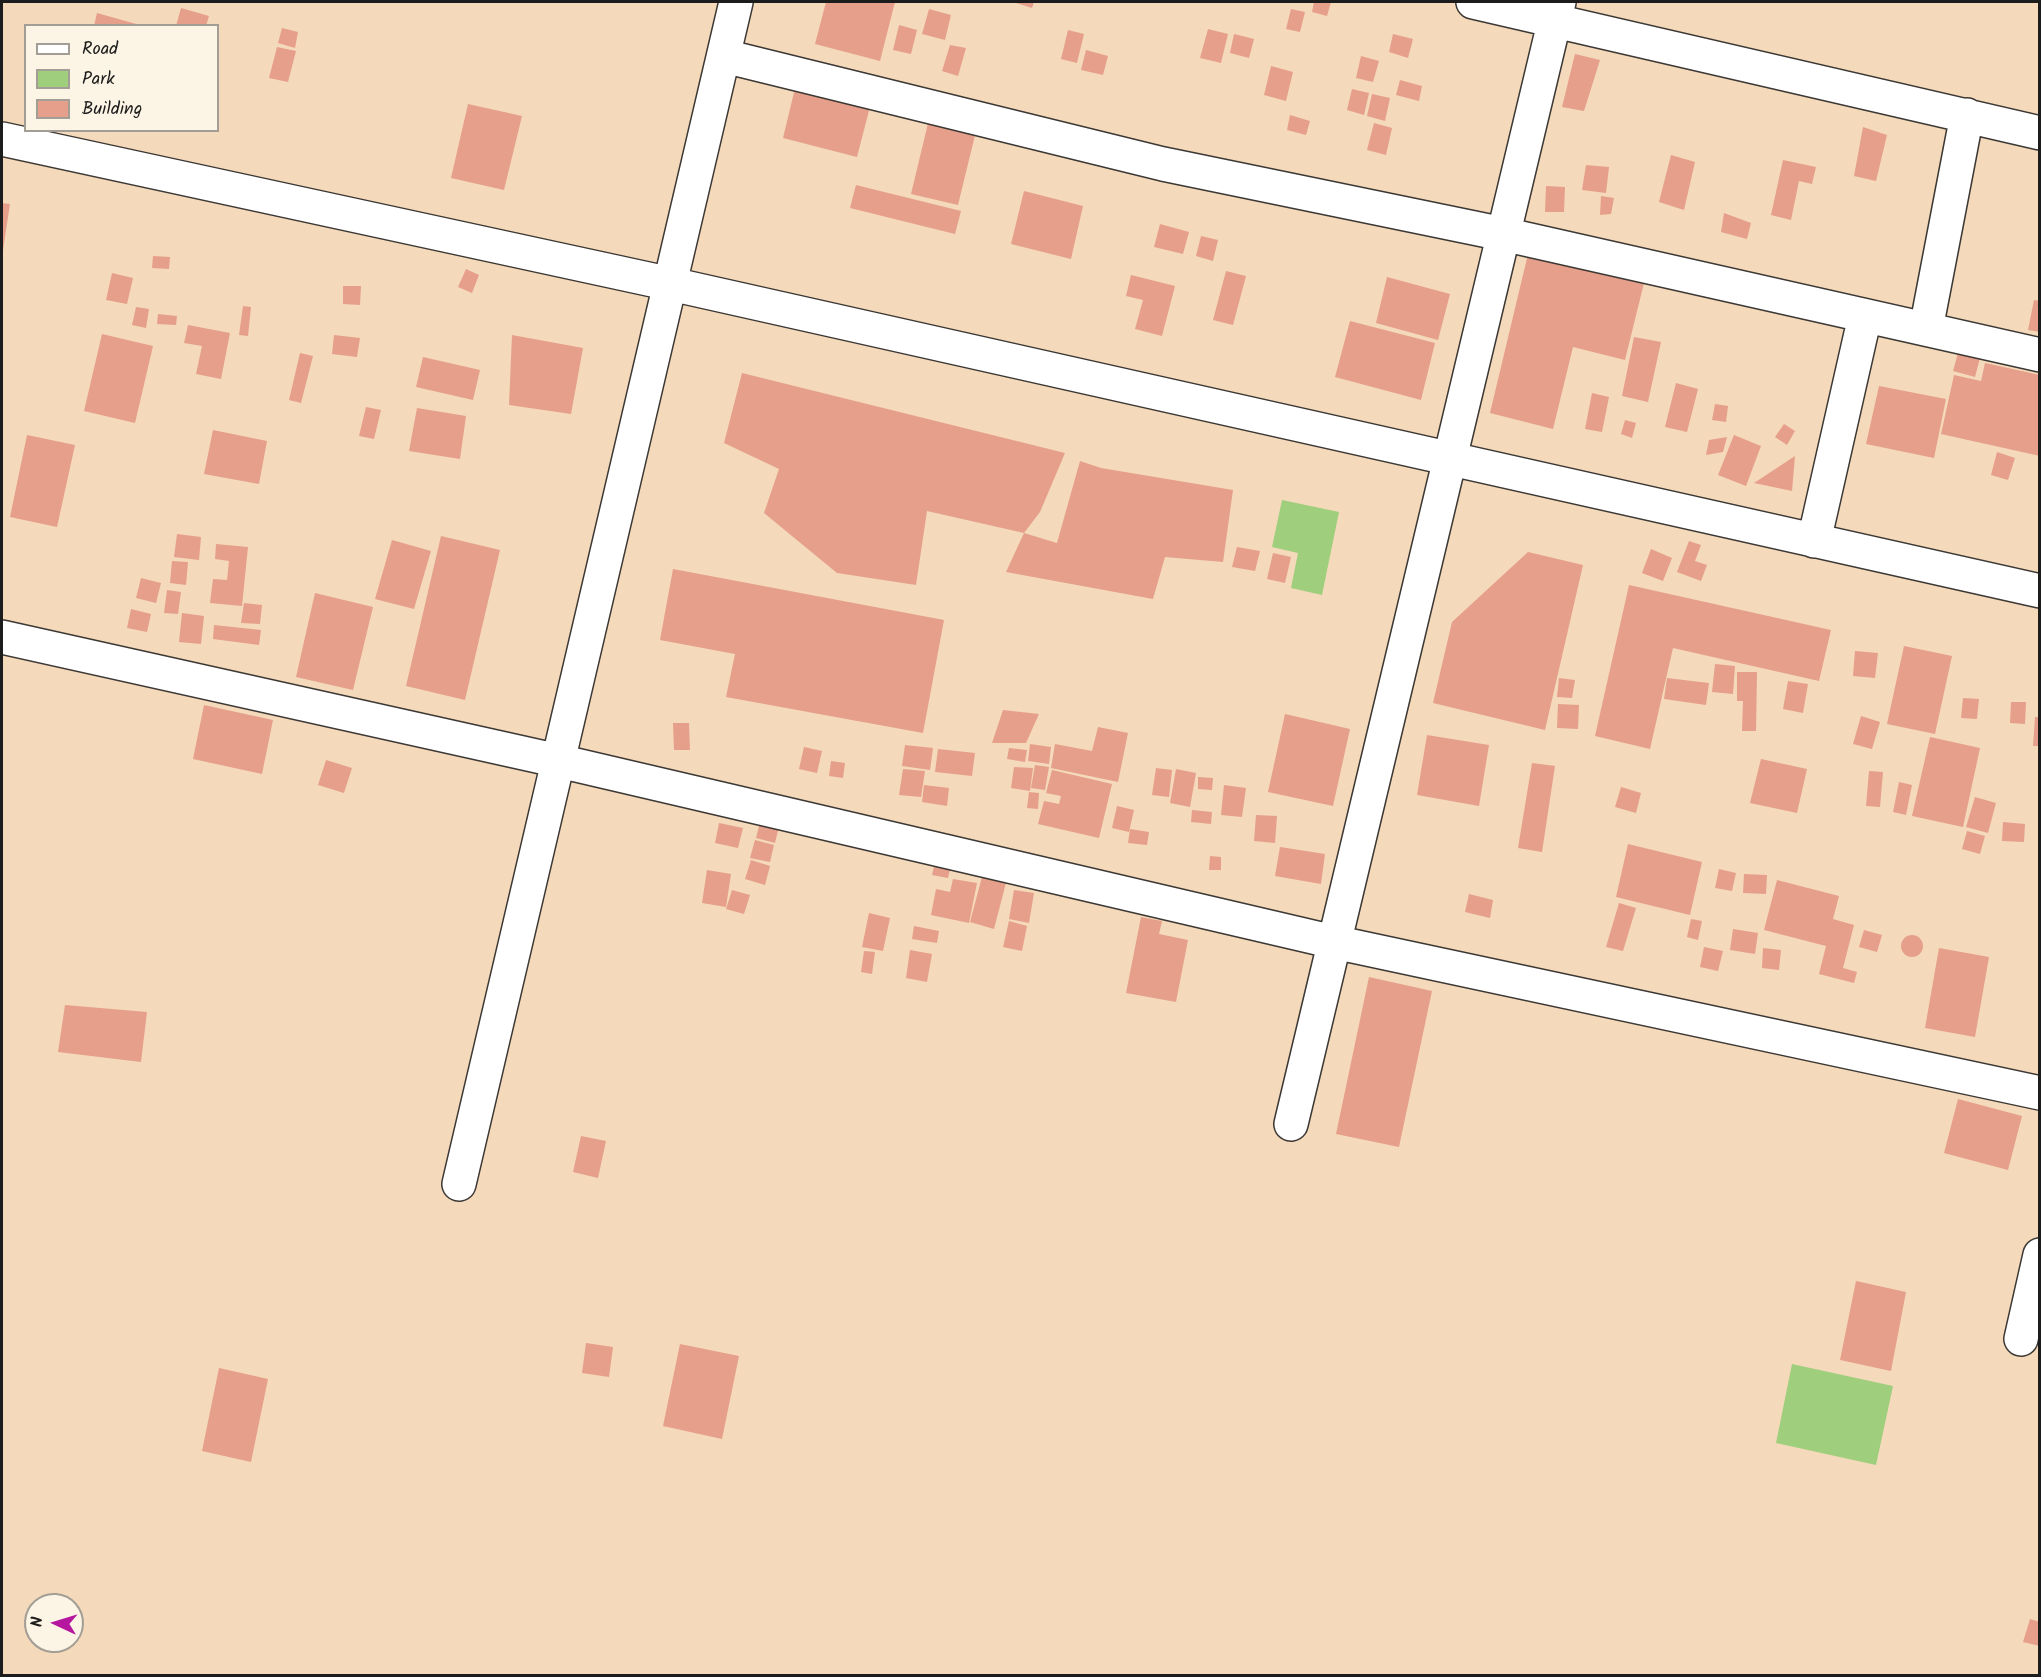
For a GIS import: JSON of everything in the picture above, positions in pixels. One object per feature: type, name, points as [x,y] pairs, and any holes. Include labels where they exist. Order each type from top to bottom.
[{"type":"street","points":[[459,1184],[736,2]]},
{"type":"street","points":[[1473,2],[1556,11],[2040,133]]},
{"type":"street","points":[[1291,1124],[1556,11]]},
{"type":"street","points":[[724,56],[1163,164],[1503,234],[2040,355]]},
{"type":"street","points":[[1926,329],[1967,115]]},
{"type":"street","points":[[2,139],[671,284],[2040,591]]},
{"type":"street","points":[[1814,541],[1864,316]]},
{"type":"street","points":[[2,637],[559,760],[1334,942],[2040,1093]]},
{"type":"street","points":[[2021,1339],[2040,1256]]},
{"type":"green space","points":[[1282,500],[1339,512],[1322,595],[1291,588],[1298,553],[1272,547]]},
{"type":"green space","points":[[1792,1364],[1893,1386],[1876,1465],[1776,1443]]},
{"type":"building","points":[[826,2],[895,2],[880,61],[815,44]]},
{"type":"building","points":[[1013,2],[1034,2],[1032,8]]},
{"type":"building","points":[[1314,2],[1331,2],[1327,16],[1312,12]]},
{"type":"building","points":[[181,8],[209,16],[207,24],[177,24]]},
{"type":"building","points":[[929,9],[951,15],[945,40],[922,34]]},
{"type":"building","points":[[1291,9],[1305,12],[1300,32],[1286,29]]},
{"type":"building","points":[[97,13],[136,24],[94,24]]},
{"type":"building","points":[[899,25],[917,30],[911,54],[893,50]]},
{"type":"building","points":[[282,28],[298,32],[295,48],[278,43]]},
{"type":"building","points":[[1208,29],[1228,34],[1221,63],[1200,58]]},
{"type":"building","points":[[1068,30],[1084,34],[1077,63],[1061,59]]},
{"type":"building","points":[[1234,34],[1254,39],[1249,58],[1230,53]]},
{"type":"building","points":[[1393,34],[1413,39],[1408,58],[1389,52]]},
{"type":"building","points":[[950,45],[966,48],[958,76],[942,71]]},
{"type":"building","points":[[277,47],[296,51],[288,82],[269,78]]},
{"type":"building","points":[[1086,50],[1108,56],[1103,75],[1081,70]]},
{"type":"building","points":[[1575,54],[1600,60],[1584,111],[1562,107]]},
{"type":"building","points":[[1361,56],[1379,61],[1373,82],[1356,78]]},
{"type":"building","points":[[1271,66],[1293,72],[1286,101],[1264,95]]},
{"type":"building","points":[[797,80],[872,99],[857,157],[783,138]]},
{"type":"building","points":[[1400,80],[1422,86],[1419,101],[1396,95]]},
{"type":"building","points":[[1352,89],[1369,93],[1364,115],[1347,110]]},
{"type":"building","points":[[1372,94],[1390,98],[1385,121],[1367,116]]},
{"type":"building","points":[[468,104],[522,116],[504,190],[451,178]]},
{"type":"building","points":[[930,115],[977,127],[958,205],[911,194]]},
{"type":"building","points":[[1290,115],[1310,121],[1306,135],[1287,130]]},
{"type":"building","points":[[1374,123],[1392,128],[1386,155],[1367,150]]},
{"type":"building","points":[[1863,127],[1887,135],[1876,181],[1854,176]]},
{"type":"building","points":[[1671,155],[1695,162],[1684,210],[1659,202]]},
{"type":"building","points":[[1783,160],[1816,167],[1812,184],[1799,181],[1791,220],[1771,215]]},
{"type":"building","points":[[1586,165],[1609,167],[1606,193],[1582,190]]},
{"type":"building","points":[[856,185],[961,211],[955,234],[850,208]]},
{"type":"building","points":[[1546,186],[1565,187],[1564,212],[1545,212]]},
{"type":"building","points":[[1024,191],[1083,206],[1071,259],[1011,244]]},
{"type":"building","points":[[1601,196],[1614,198],[1611,214],[1600,215]]},
{"type":"building","points":[[2,203],[10,204],[3,250],[2,250]]},
{"type":"building","points":[[1724,213],[1751,223],[1747,239],[1721,232]]},
{"type":"building","points":[[1160,224],[1189,232],[1183,254],[1154,247]]},
{"type":"building","points":[[1201,236],[1218,240],[1213,261],[1196,256]]},
{"type":"building","points":[[1528,254],[1644,283],[1625,360],[1573,347],[1553,429],[1490,413]]},
{"type":"building","points":[[153,256],[170,257],[169,269],[152,268]]},
{"type":"building","points":[[466,269],[479,275],[472,293],[458,287]]},
{"type":"building","points":[[1226,271],[1246,276],[1233,325],[1213,320]]},
{"type":"building","points":[[112,273],[133,278],[127,304],[106,300]]},
{"type":"building","points":[[1131,275],[1175,286],[1162,336],[1135,329],[1143,300],[1126,296]]},
{"type":"building","points":[[1387,277],[1450,294],[1438,340],[1376,323]]},
{"type":"building","points":[[343,286],[361,286],[360,305],[343,304]]},
{"type":"building","points":[[2034,300],[2040,301],[2040,332],[2028,330]]},
{"type":"building","points":[[243,306],[251,307],[248,336],[239,335]]},
{"type":"building","points":[[136,307],[149,309],[146,328],[132,325]]},
{"type":"building","points":[[158,314],[177,316],[176,325],[157,324]]},
{"type":"building","points":[[1350,321],[1435,343],[1421,400],[1335,377]]},
{"type":"building","points":[[188,325],[230,333],[221,379],[196,374],[202,346],[184,343]]},
{"type":"building","points":[[102,334],[153,346],[135,423],[84,411]]},
{"type":"building","points":[[334,335],[360,338],[357,357],[332,354]]},
{"type":"building","points":[[512,335],[583,348],[571,414],[509,405]]},
{"type":"building","points":[[1634,337],[1661,342],[1648,402],[1622,396]]},
{"type":"building","points":[[300,353],[313,356],[301,403],[289,400]]},
{"type":"building","points":[[1958,353],[1980,358],[1975,377],[1953,371]]},
{"type":"building","points":[[423,357],[480,370],[473,400],[416,387]]},
{"type":"building","points":[[1985,363],[2040,375],[2040,456],[1941,434],[1954,375],[1981,381]]},
{"type":"building","points":[[742,373],[1065,453],[1040,512],[1024,533],[927,511],[916,585],[837,573],[764,513],[779,469],[724,443]]},
{"type":"building","points":[[1676,383],[1698,389],[1687,432],[1665,427]]},
{"type":"building","points":[[1879,386],[1946,399],[1934,458],[1866,444]]},
{"type":"building","points":[[1592,393],[1609,397],[1602,432],[1585,429]]},
{"type":"building","points":[[1715,404],[1728,406],[1726,422],[1712,420]]},
{"type":"building","points":[[366,407],[381,410],[374,439],[359,436]]},
{"type":"building","points":[[417,408],[466,416],[460,459],[409,451]]},
{"type":"building","points":[[1625,420],[1636,423],[1632,438],[1621,434]]},
{"type":"building","points":[[1784,424],[1795,431],[1787,445],[1775,437]]},
{"type":"building","points":[[213,430],[267,441],[259,484],[204,474]]},
{"type":"building","points":[[27,435],[75,445],[57,527],[10,517]]},
{"type":"building","points":[[1734,435],[1761,446],[1746,486],[1718,475]]},
{"type":"building","points":[[1727,437],[1723,452],[1706,455],[1709,440]]},
{"type":"building","points":[[1997,452],[2015,458],[2008,480],[1991,475]]},
{"type":"building","points":[[1795,456],[1792,491],[1754,483]]},
{"type":"building","points":[[1080,461],[1101,468],[1233,490],[1223,562],[1165,557],[1153,599],[1006,572],[1024,533],[1057,543]]},
{"type":"building","points":[[177,534],[201,537],[199,560],[174,557]]},
{"type":"building","points":[[441,536],[500,550],[465,700],[406,686]]},
{"type":"building","points":[[392,540],[431,551],[414,609],[375,599]]},
{"type":"building","points":[[1689,541],[1701,545],[1695,561],[1707,565],[1701,581],[1677,572]]},
{"type":"building","points":[[216,544],[248,547],[242,606],[210,603],[213,579],[227,580],[229,561],[215,559]]},
{"type":"building","points":[[1237,547],[1260,551],[1255,571],[1232,567]]},
{"type":"building","points":[[1651,549],[1672,558],[1663,581],[1642,573]]},
{"type":"building","points":[[1528,552],[1583,565],[1545,730],[1433,703],[1452,622]]},
{"type":"building","points":[[1273,553],[1291,557],[1285,583],[1267,579]]},
{"type":"building","points":[[172,561],[188,562],[186,585],[170,583]]},
{"type":"building","points":[[673,569],[944,620],[923,733],[726,697],[735,654],[660,640]]},
{"type":"building","points":[[141,578],[161,583],[156,603],[136,598]]},
{"type":"building","points":[[1629,585],[1831,630],[1819,681],[1673,648],[1650,749],[1595,736]]},
{"type":"building","points":[[167,590],[181,592],[178,614],[164,613]]},
{"type":"building","points":[[315,593],[373,607],[353,690],[296,677]]},
{"type":"building","points":[[244,603],[262,605],[260,624],[241,623]]},
{"type":"building","points":[[131,609],[151,614],[147,632],[127,628]]},
{"type":"building","points":[[182,613],[204,616],[201,644],[179,642]]},
{"type":"building","points":[[214,625],[261,630],[259,645],[213,639]]},
{"type":"building","points":[[1904,646],[1952,656],[1935,734],[1887,724]]},
{"type":"building","points":[[1855,651],[1878,653],[1875,678],[1853,676]]},
{"type":"building","points":[[1715,664],[1735,666],[1733,694],[1712,692]]},
{"type":"building","points":[[1737,672],[1757,672],[1756,731],[1742,731],[1743,701],[1737,701]]},
{"type":"building","points":[[1559,678],[1575,680],[1572,698],[1557,697]]},
{"type":"building","points":[[1667,678],[1709,683],[1706,705],[1664,699]]},
{"type":"building","points":[[1788,681],[1808,684],[1803,713],[1783,709]]},
{"type":"building","points":[[1963,698],[1979,699],[1977,719],[1961,718]]},
{"type":"building","points":[[2011,702],[2026,702],[2025,724],[2010,723]]},
{"type":"building","points":[[1558,704],[1579,705],[1578,729],[1557,728]]},
{"type":"building","points":[[204,705],[273,720],[262,774],[193,759]]},
{"type":"building","points":[[1003,710],[1039,714],[1026,743],[992,743]]},
{"type":"building","points":[[1285,714],[1350,729],[1333,806],[1268,792]]},
{"type":"building","points":[[1861,716],[1880,722],[1872,749],[1853,744]]},
{"type":"building","points":[[2035,717],[2040,717],[2040,746],[2033,746]]},
{"type":"building","points":[[673,723],[689,723],[690,750],[674,750]]},
{"type":"building","points":[[1098,727],[1128,733],[1118,782],[1051,768],[1055,744],[1092,751]]},
{"type":"building","points":[[1427,735],[1489,745],[1479,806],[1417,795]]},
{"type":"building","points":[[1930,737],[1980,748],[1963,827],[1912,816]]},
{"type":"building","points":[[1030,744],[1051,747],[1049,764],[1028,761]]},
{"type":"building","points":[[905,745],[933,748],[930,770],[902,766]]},
{"type":"building","points":[[804,747],[822,751],[817,773],[799,769]]},
{"type":"building","points":[[1009,748],[1027,750],[1025,762],[1007,759]]},
{"type":"building","points":[[938,749],[975,753],[972,776],[935,772]]},
{"type":"building","points":[[1761,759],[1807,769],[1797,813],[1750,803]]},
{"type":"building","points":[[326,760],[352,768],[344,793],[318,785]]},
{"type":"building","points":[[831,761],[845,763],[843,778],[829,776]]},
{"type":"building","points":[[1532,763],[1555,766],[1542,852],[1518,848]]},
{"type":"building","points":[[1035,765],[1049,767],[1045,790],[1031,788]]},
{"type":"building","points":[[1014,767],[1033,768],[1030,791],[1011,788]]},
{"type":"building","points":[[1156,768],[1172,770],[1169,797],[1152,795]]},
{"type":"building","points":[[903,769],[925,771],[921,797],[899,795]]},
{"type":"building","points":[[1176,769],[1196,773],[1190,807],[1170,803]]},
{"type":"building","points":[[1052,770],[1112,784],[1099,838],[1038,824],[1044,801],[1059,804],[1061,796],[1046,793]]},
{"type":"building","points":[[1869,771],[1883,772],[1880,807],[1866,806]]},
{"type":"building","points":[[1198,777],[1213,778],[1212,790],[1198,789]]},
{"type":"building","points":[[1899,782],[1912,785],[1906,815],[1893,812]]},
{"type":"building","points":[[924,785],[949,788],[947,806],[922,802]]},
{"type":"building","points":[[1224,785],[1246,788],[1242,817],[1221,815]]},
{"type":"building","points":[[1621,787],[1641,793],[1636,813],[1615,807]]},
{"type":"building","points":[[1029,792],[1039,793],[1038,809],[1027,808]]},
{"type":"building","points":[[1975,797],[1996,803],[1988,833],[1966,827]]},
{"type":"building","points":[[1117,806],[1134,810],[1129,832],[1112,828]]},
{"type":"building","points":[[1192,810],[1212,812],[1211,824],[1191,822]]},
{"type":"building","points":[[1256,815],[1277,816],[1275,843],[1254,841]]},
{"type":"building","points":[[761,818],[780,822],[775,843],[756,838]]},
{"type":"building","points":[[2003,822],[2025,824],[2024,842],[2002,841]]},
{"type":"building","points":[[719,823],[743,828],[738,848],[715,843]]},
{"type":"building","points":[[1130,829],[1149,832],[1147,845],[1128,843]]},
{"type":"building","points":[[1967,831],[1985,836],[1980,854],[1962,849]]},
{"type":"building","points":[[755,840],[774,845],[770,862],[750,858]]},
{"type":"building","points":[[1628,844],[1702,862],[1690,915],[1616,897]]},
{"type":"building","points":[[1280,847],[1325,854],[1321,884],[1275,876]]},
{"type":"building","points":[[1210,856],[1221,857],[1221,870],[1209,870]]},
{"type":"building","points":[[751,860],[770,866],[765,885],[745,879]]},
{"type":"building","points":[[935,862],[951,865],[948,878],[932,875]]},
{"type":"building","points":[[1719,869],[1736,873],[1732,891],[1715,888]]},
{"type":"building","points":[[707,870],[731,874],[726,907],[702,903]]},
{"type":"building","points":[[983,873],[1007,879],[994,929],[970,922]]},
{"type":"building","points":[[1744,874],[1767,875],[1766,894],[1743,893]]},
{"type":"building","points":[[953,879],[977,883],[969,923],[931,915],[936,889],[950,892]]},
{"type":"building","points":[[1777,880],[1839,896],[1833,919],[1854,925],[1843,968],[1857,972],[1854,983],[1819,974],[1826,946],[1764,930]]},
{"type":"building","points":[[732,890],[750,895],[744,914],[726,909]]},
{"type":"building","points":[[1014,890],[1034,893],[1029,923],[1009,919]]},
{"type":"building","points":[[1469,894],[1493,900],[1490,918],[1465,912]]},
{"type":"building","points":[[1619,903],[1636,908],[1623,951],[1606,947]]},
{"type":"building","points":[[869,913],[890,918],[883,951],[862,947]]},
{"type":"building","points":[[1141,917],[1162,921],[1159,934],[1188,940],[1176,1002],[1126,993]]},
{"type":"building","points":[[1691,919],[1702,921],[1698,940],[1687,937]]},
{"type":"building","points":[[1009,921],[1027,926],[1022,951],[1003,947]]},
{"type":"building","points":[[914,926],[939,931],[937,943],[912,939]]},
{"type":"building","points":[[1733,929],[1758,933],[1755,954],[1730,950]]},
{"type":"building","points":[[1864,930],[1882,935],[1877,952],[1859,947]]},
{"type":"building","points":[[1912,935],[1920,938],[1923,946],[1920,954],[1912,957],[1904,954],[1901,946],[1904,938]]},
{"type":"building","points":[[1704,947],[1723,951],[1718,971],[1700,967]]},
{"type":"building","points":[[1763,948],[1781,950],[1779,970],[1762,968]]},
{"type":"building","points":[[1939,948],[1989,957],[1975,1037],[1925,1028]]},
{"type":"building","points":[[910,950],[932,954],[927,982],[906,978]]},
{"type":"building","points":[[864,951],[875,952],[872,974],[861,972]]},
{"type":"building","points":[[1369,977],[1432,991],[1399,1147],[1336,1134]]},
{"type":"building","points":[[65,1005],[147,1012],[141,1062],[58,1052]]},
{"type":"building","points":[[1958,1099],[2022,1116],[2008,1170],[1944,1153]]},
{"type":"building","points":[[581,1136],[606,1141],[598,1178],[573,1172]]},
{"type":"building","points":[[1856,1281],[1906,1292],[1891,1371],[1840,1360]]},
{"type":"building","points":[[586,1343],[613,1347],[609,1377],[582,1373]]},
{"type":"building","points":[[680,1344],[739,1356],[722,1439],[663,1426]]},
{"type":"building","points":[[219,1368],[268,1379],[251,1462],[202,1451]]},
{"type":"building","points":[[2030,1619],[2040,1622],[2040,1646],[2023,1642]]}]
